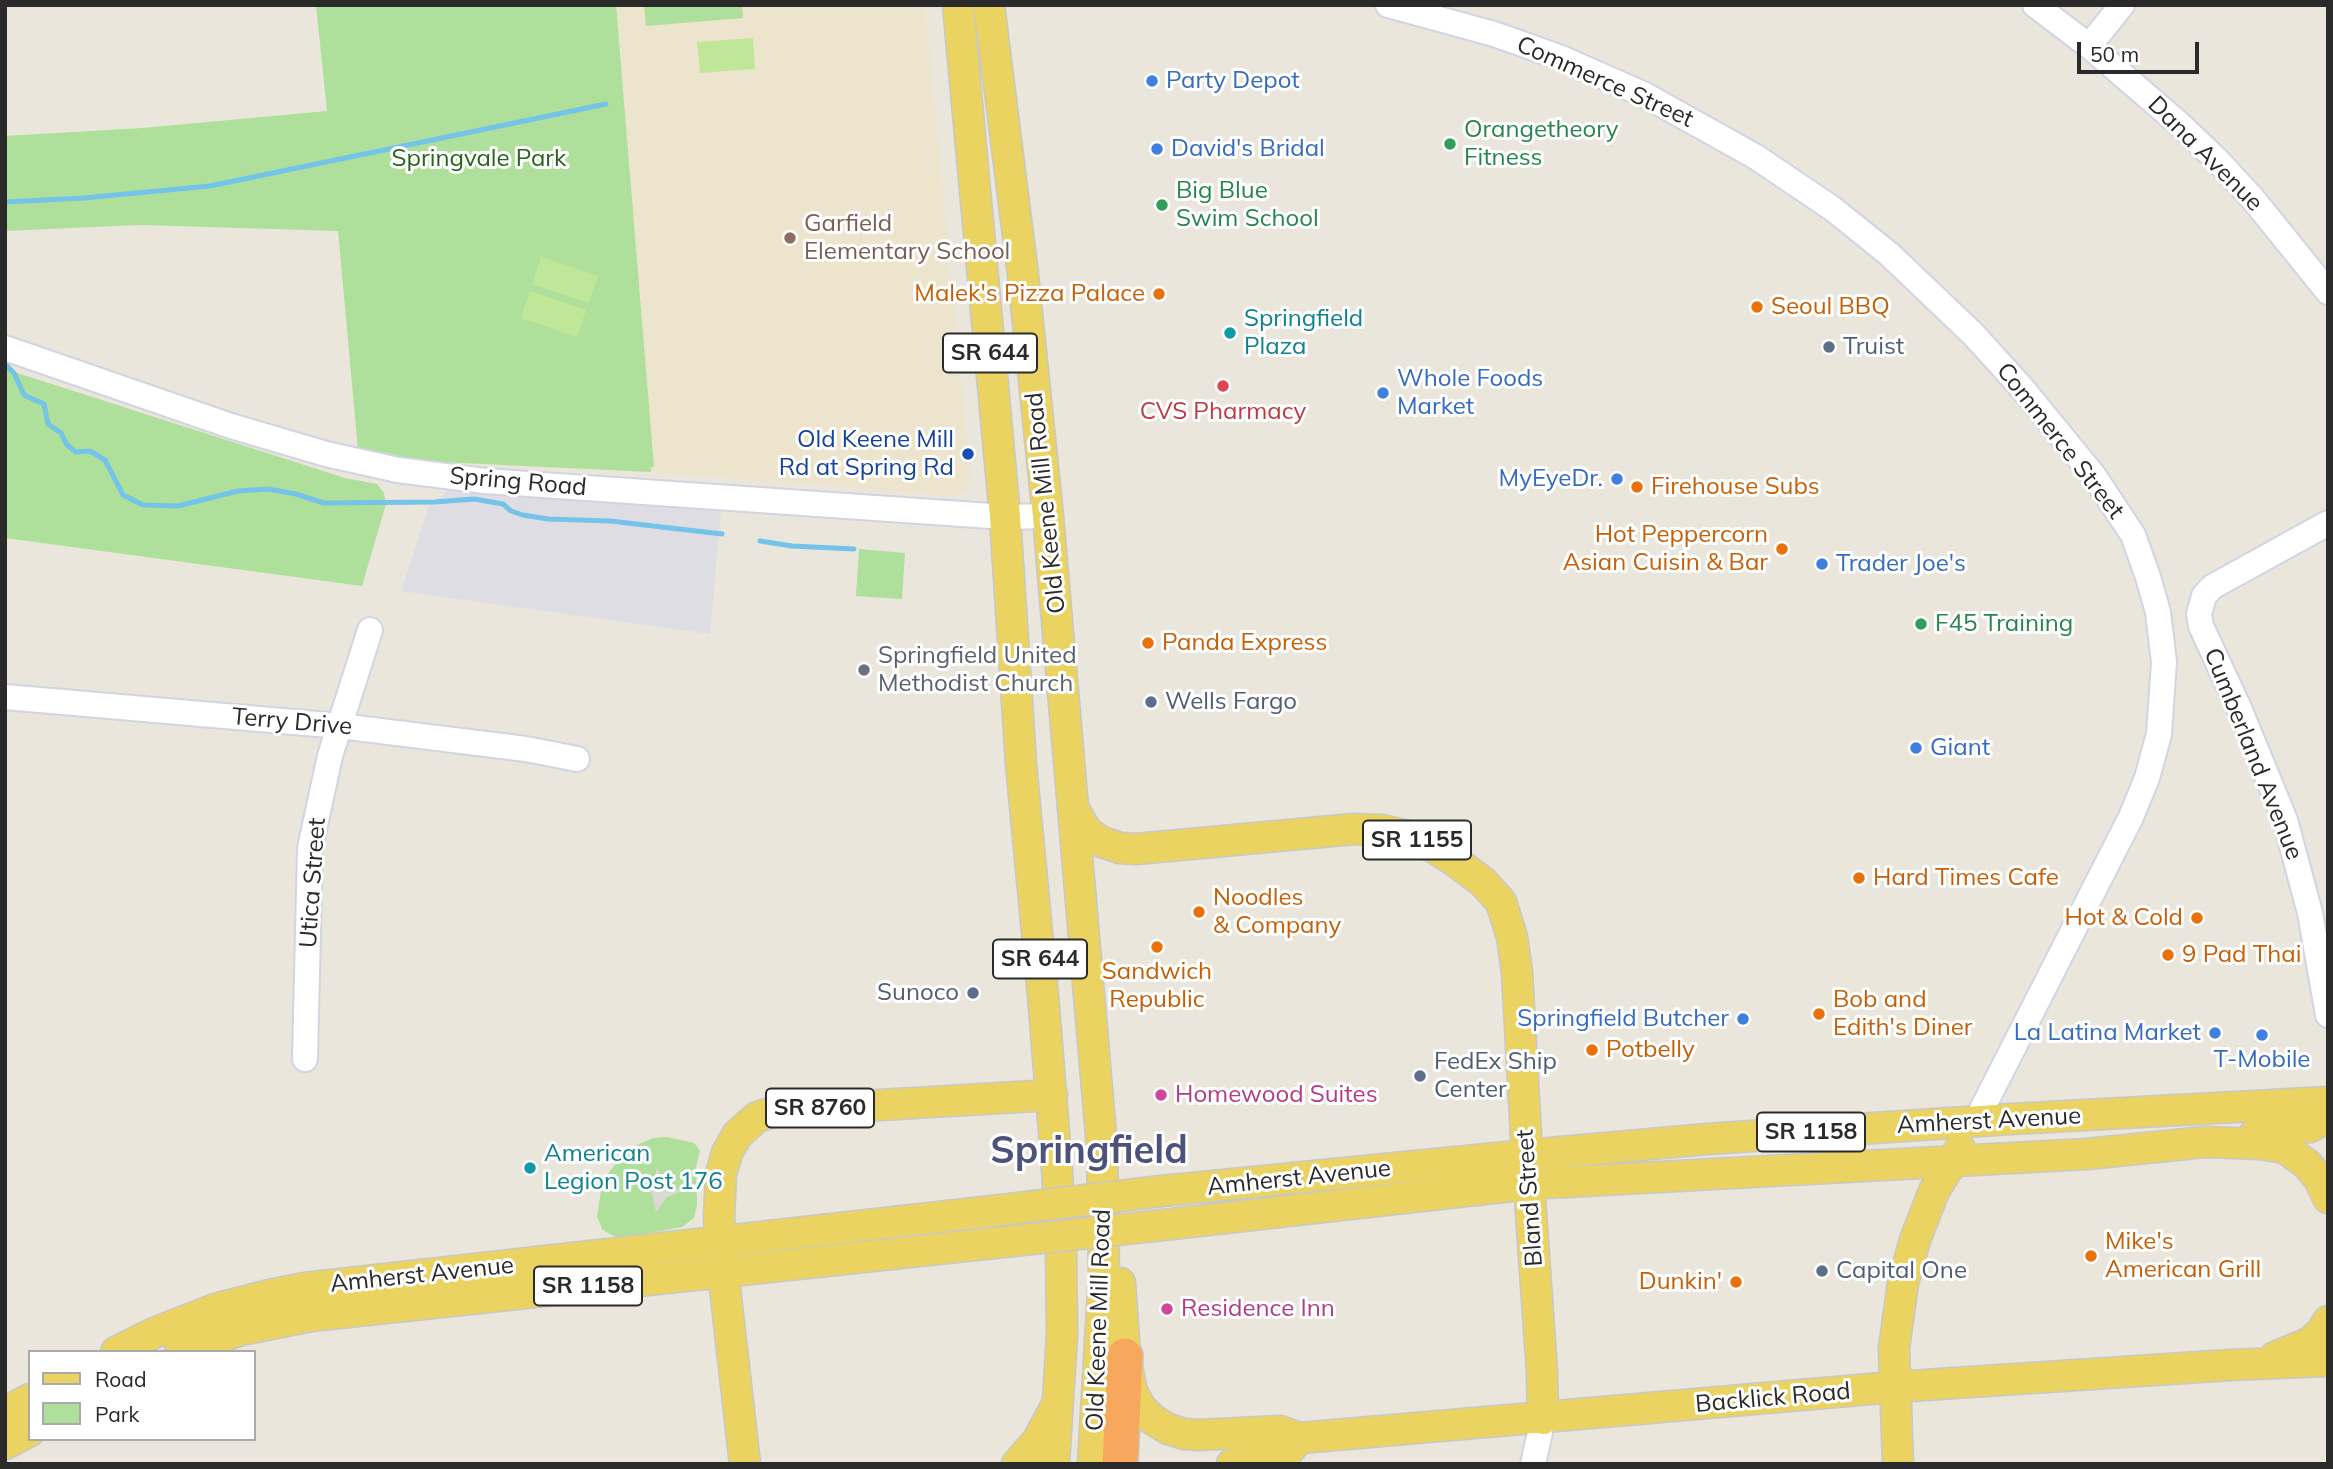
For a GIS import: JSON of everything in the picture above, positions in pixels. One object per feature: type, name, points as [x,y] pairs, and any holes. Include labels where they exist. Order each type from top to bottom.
[{"type":"highway","points":[[1120,1464],[1125,1356]]},
{"type":"main road","name":"Old Keene Mill Road","points":[[958,5],[1005,517],[1021,764],[1052,1095],[1061,1247],[1062,1335],[1054,1464]]},
{"type":"main road","name":"Old Keene Mill Road","points":[[989,5],[1023,275],[1048,516],[1102,1147],[1104,1274],[1093,1464]]},
{"type":"main road","points":[[1073,806],[1083,827],[1093,837],[1112,846],[1136,849]]},
{"type":"main road","name":"Bland Street","points":[[1136,849],[1367,829],[1404,835],[1423,842],[1483,882],[1501,902],[1513,937],[1517,972],[1543,1419]]},
{"type":"main road","points":[[1082,917],[1090,885],[1098,867],[1109,858],[1136,849]]},
{"type":"main road","name":"SR 8760","points":[[745,1464],[723,1271],[719,1197],[724,1161],[737,1135],[763,1114],[810,1108],[1052,1095]]},
{"type":"main road","name":"Amherst Avenue","points":[[185,1350],[240,1330],[311,1317],[1163,1225],[1707,1139],[2328,1102]]},
{"type":"main road","points":[[2205,1142],[2310,1127],[2328,1114]]},
{"type":"main road","name":"Commerce Street","points":[[1898,1464],[1894,1348],[1904,1275],[1934,1191],[1976,1121]]},
{"type":"main road","name":"Amherst Avenue","points":[[120,1350],[188,1318],[269,1294],[721,1240],[1162,1192],[1528,1169],[1753,1171],[1841,1168],[2087,1154],[2205,1142],[2285,1148],[2308,1165],[2319,1179],[2328,1198]]},
{"type":"main road","name":"Backlick Road","points":[[1102,1147],[1120,1280],[1125,1356],[1132,1392],[1141,1408],[1152,1419],[1168,1429],[1184,1434],[1280,1431],[1300,1438],[1894,1387],[2247,1364],[2328,1362]]},
{"type":"main road","name":"Backlick Road","points":[[2247,1364],[2300,1348],[2319,1335],[2328,1321]]},
{"type":"main road","points":[[1017,1464],[1038,1440],[1059,1402]]},
{"type":"main road","points":[[14,1435],[28,1404]]},
{"type":"main road","points":[[1232,1464],[1279,1456],[1300,1438]]},
{"type":"street","name":"Commerce Street","points":[[1388,5],[1494,34],[1559,57],[1645,95],[1756,157],[1833,209],[1889,254],[1973,334],[2022,388],[2094,476],[2133,535],[2158,612],[2164,662],[2159,734],[2147,778],[2131,817],[1976,1121]]},
{"type":"street","name":"Dana Avenue","points":[[2035,5],[2089,46],[2177,121],[2216,159],[2328,292]]},
{"type":"street","points":[[2089,46],[2122,5]]},
{"type":"street","name":"Spring Road","points":[[5,348],[231,426],[326,454],[398,470],[485,481],[1005,517],[1048,516]]},
{"type":"street","name":"Cumberland Avenue","points":[[2328,523],[2212,587],[2201,603],[2199,614],[2201,626],[2239,708],[2285,820],[2310,914],[2328,1015]]},
{"type":"street","name":"Utica Street","points":[[305,1059],[310,848],[330,756],[370,630]]},
{"type":"street","name":"Terry Drive","points":[[5,697],[340,726],[526,749],[577,759]]},
{"type":"street","name":"Bland Street","points":[[1533,1464],[1543,1419]]},
{"type":"shaded area","name":"Garfield Elementary School","points":[[615,5],[925,5],[970,472],[968,487],[964,491],[958,495],[940,495],[651,472]]},
{"type":"shaded area","points":[[451,488],[721,512],[710,634],[401,591],[429,506]]},
{"type":"shaded area","points":[[657,1168],[665,1183],[682,1191],[667,1197],[656,1212],[652,1193],[642,1186],[654,1181]]},
{"type":"green space","name":"Springvale Park","points":[[316,5],[616,5],[654,467],[651,467],[651,472],[419,461],[358,450],[338,231],[139,225],[5,231],[5,136],[142,128],[327,111]]},
{"type":"green space","points":[[644,5],[742,5],[743,18],[646,26]]},
{"type":"green space","points":[[753,38],[755,69],[700,73],[697,42]]},
{"type":"green space","points":[[541,257],[598,276],[589,303],[532,284]]},
{"type":"green space","points":[[530,291],[586,310],[577,337],[521,318]]},
{"type":"green space","points":[[5,369],[345,478],[377,484],[384,493],[386,504],[362,586],[5,538]]},
{"type":"green space","points":[[859,549],[905,553],[902,599],[856,596]]},
{"type":"green space","points":[[667,1137],[694,1143],[700,1150],[696,1168],[697,1205],[694,1218],[682,1227],[628,1237],[616,1237],[606,1232],[597,1216],[601,1191],[609,1172],[623,1155],[639,1144],[653,1138]]},
{"type":"waterway","points":[[5,202],[84,198],[210,186],[606,104]]},
{"type":"waterway","points":[[5,364],[14,373],[24,395],[44,404],[48,424],[61,433],[67,445],[76,452],[90,451],[105,460],[123,495],[143,505],[178,506],[238,491],[268,489],[324,503],[474,499],[503,504],[511,511],[548,519],[610,521],[722,534]]},
{"type":"waterway","points":[[760,541],[792,546],[854,549]]},
{"type":"place","name":"Party Depot","points":[[1152,81]]},
{"type":"place","name":"Orangetheory Fitness","points":[[1450,144]]},
{"type":"place","name":"David's Bridal","points":[[1157,149]]},
{"type":"place","name":"Big Blue Swim School","points":[[1162,205]]},
{"type":"place","name":"Garfield Elementary School","points":[[790,238]]},
{"type":"place","name":"Malek's Pizza Palace","points":[[1159,294]]},
{"type":"place","name":"Seoul BBQ","points":[[1757,307]]},
{"type":"place","name":"Springfield Plaza","points":[[1230,333]]},
{"type":"place","name":"Truist","points":[[1829,347]]},
{"type":"place","name":"CVS Pharmacy","points":[[1223,386]]},
{"type":"place","name":"Whole Foods Market","points":[[1383,393]]},
{"type":"place","name":"Old Keene Mill Rd at Spring Rd","points":[[968,454]]},
{"type":"place","name":"MyEyeDr.","points":[[1617,479]]},
{"type":"place","name":"Firehouse Subs","points":[[1637,487]]},
{"type":"place","name":"Hot Peppercorn Asian Cuisin & Bar","points":[[1782,549]]},
{"type":"place","name":"Trader Joe's","points":[[1822,564]]},
{"type":"place","name":"F45 Training","points":[[1921,624]]},
{"type":"place","name":"Panda Express","points":[[1148,643]]},
{"type":"place","name":"Springfield United Methodist Church","points":[[864,670]]},
{"type":"place","name":"Wells Fargo","points":[[1151,702]]},
{"type":"place","name":"Giant","points":[[1916,748]]},
{"type":"place","name":"Hard Times Cafe","points":[[1859,878]]},
{"type":"place","name":"Noodles & Company","points":[[1199,912]]},
{"type":"place","name":"Hot & Cold","points":[[2197,918]]},
{"type":"place","name":"Sandwich Republic","points":[[1157,947]]},
{"type":"place","name":"9 Pad Thai","points":[[2168,955]]},
{"type":"place","name":"Sunoco","points":[[973,993]]},
{"type":"place","name":"Bob and Edith's Diner","points":[[1819,1014]]},
{"type":"place","name":"Springfield Butcher","points":[[1743,1019]]},
{"type":"place","name":"La Latina Market","points":[[2215,1033]]},
{"type":"place","name":"T-Mobile","points":[[2262,1035]]},
{"type":"place","name":"Potbelly","points":[[1592,1050]]},
{"type":"place","name":"FedEx Ship Center","points":[[1420,1076]]},
{"type":"place","name":"Homewood Suites","points":[[1161,1095]]},
{"type":"place","name":"American Legion Post 176","points":[[530,1168]]},
{"type":"place","name":"Mike's American Grill","points":[[2091,1256]]},
{"type":"place","name":"Capital One","points":[[1822,1271]]},
{"type":"place","name":"Dunkin'","points":[[1736,1282]]},
{"type":"place","name":"Residence Inn","points":[[1167,1309]]},
{"type":"district","name":"Springfield","points":[[1089,1152]]}]
